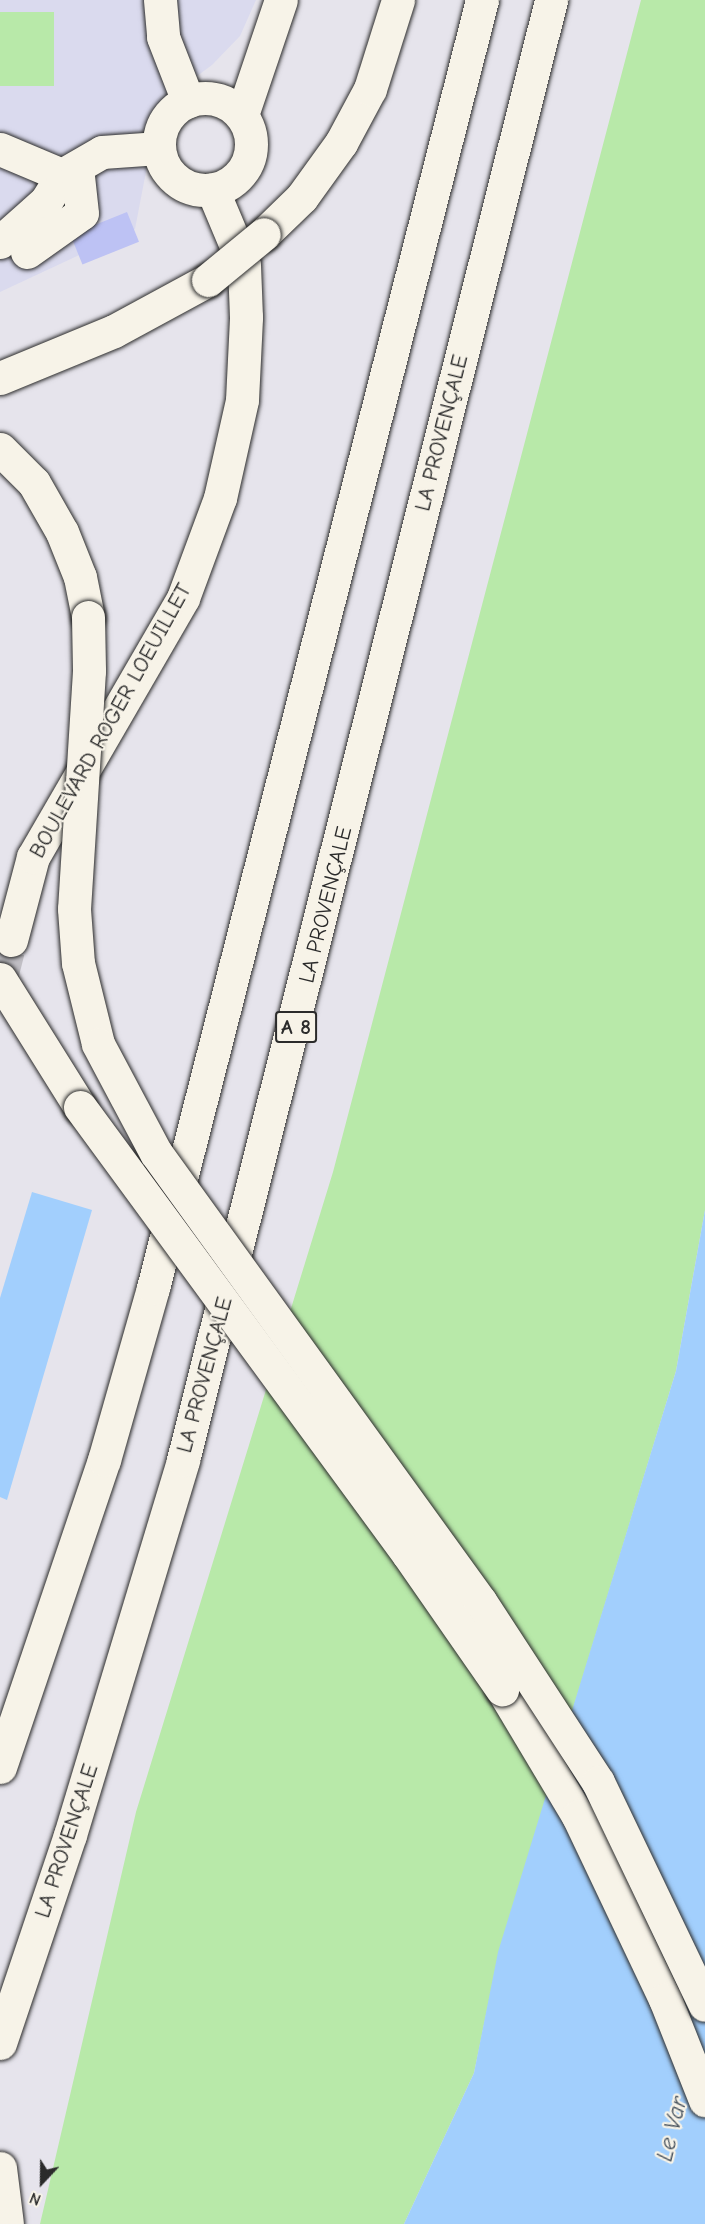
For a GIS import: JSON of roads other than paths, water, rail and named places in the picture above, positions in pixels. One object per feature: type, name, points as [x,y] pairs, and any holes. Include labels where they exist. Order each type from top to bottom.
[{"type":"main road","points":[[160,0],[163,37],[188,101]]},
{"type":"main road","points":[[242,115],[281,0]]},
{"type":"main road","points":[[0,378],[114,331],[208,280],[264,234],[302,197],[341,143],[370,89],[398,0]]},
{"type":"main road","points":[[0,1767],[104,1460],[153,1288],[482,0]]},
{"type":"main road","name":"LA PROVENÇALE","points":[[0,2043],[70,1835],[183,1460],[551,0]]},
{"type":"main road","points":[[217,99],[242,115],[249,130],[248,161],[227,185],[212,189],[197,189],[171,175],[159,148],[166,120],[188,101],[217,99]]},
{"type":"main road","points":[[0,148],[69,171],[102,152],[159,148]]},
{"type":"main road","points":[[13,247],[82,213],[69,171]]},
{"type":"main road","name":"BOULEVARD ROGER LOEUILLET","points":[[11,940],[33,857],[183,598],[220,498],[242,400],[246,316],[244,265],[212,189]]},
{"type":"main road","points":[[0,449],[34,483],[63,532],[81,577],[88,617],[74,909],[78,963],[102,1053],[156,1154],[480,1601],[598,1782],[705,2005]]},
{"type":"main road","points":[[0,979],[80,1107]]},
{"type":"main road","points":[[0,1007],[80,1107],[408,1554],[502,1689],[578,1816],[665,1999],[705,2100]]},
{"type":"main road","points":[[0,2168],[7,2224]]},
{"type":"water","points":[[32,1192],[92,1210],[7,1500],[0,1497],[0,1298]]},
{"type":"water","name":"Le Var","points":[[705,1210],[705,2224],[404,2224],[474,2073],[498,1952],[676,1371]]},
{"type":"tunnel","points":[[0,983],[11,940]]}]
